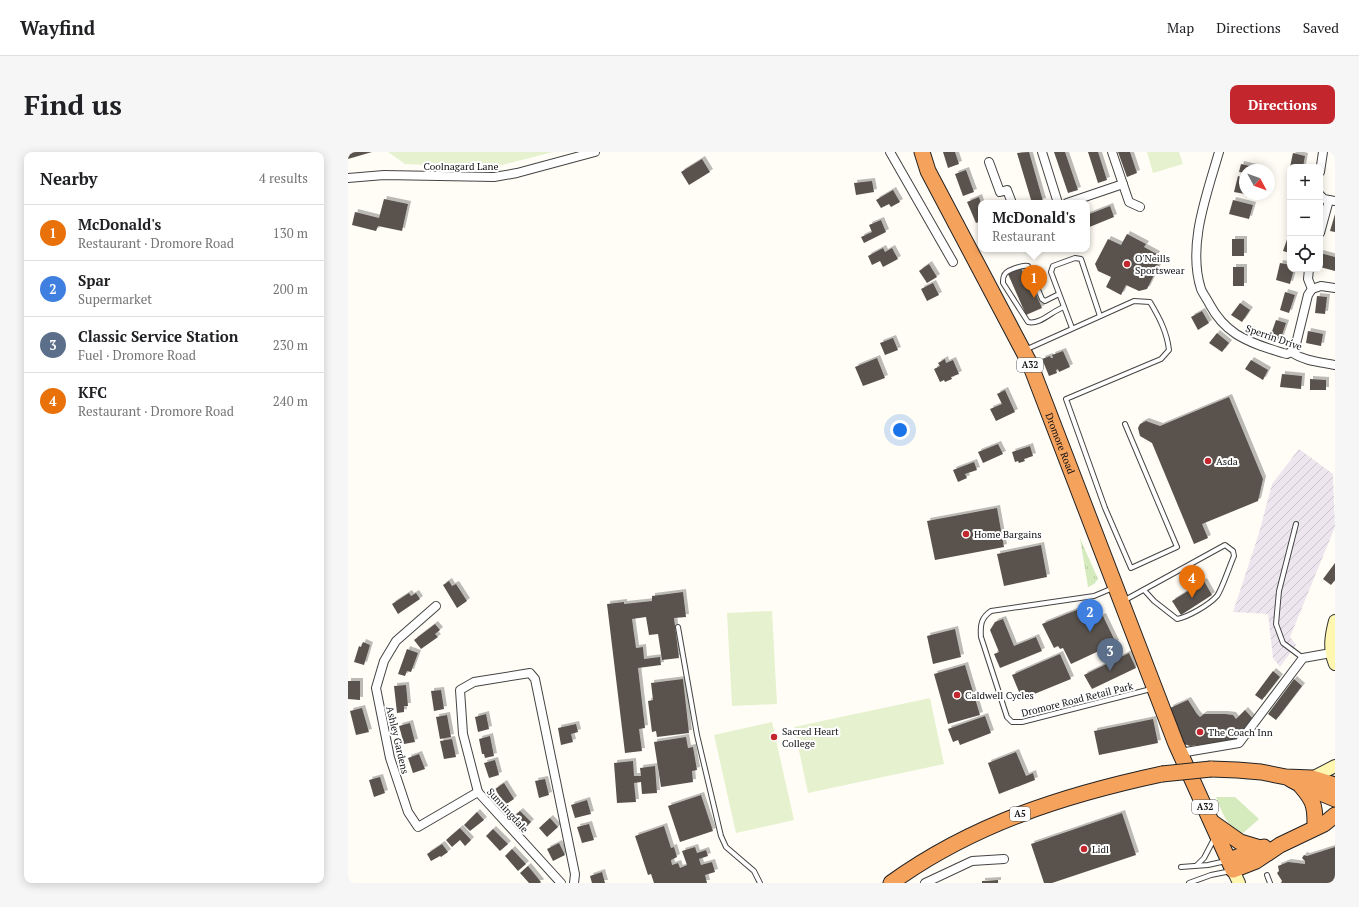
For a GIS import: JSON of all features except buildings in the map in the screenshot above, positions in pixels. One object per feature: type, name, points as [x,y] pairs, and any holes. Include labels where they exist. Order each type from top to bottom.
[{"type":"highway","name":"Dromore Road","points":[[922,152],[928,171],[1030,364],[1178,748]]},
{"type":"highway","name":"A32","points":[[1178,748],[1234,871]]},
{"type":"highway","name":"A5","points":[[891,883],[943,849],[998,822],[1076,795],[1120,783],[1162,774],[1211,769],[1261,772],[1306,782],[1334,793]]},
{"type":"highway","points":[[1306,782],[1309,796],[1324,823]]},
{"type":"highway","points":[[1324,823],[1327,807],[1334,793]]},
{"type":"highway","points":[[1234,871],[1256,861],[1280,845],[1324,823]]},
{"type":"highway","points":[[1214,827],[1240,842],[1260,848],[1280,845]]},
{"type":"highway","points":[[1234,871],[1260,848]]},
{"type":"street","name":"Coolnagard Lane","points":[[348,178],[384,175],[494,177],[516,173],[595,152]]},
{"type":"street","points":[[891,152],[953,262]]},
{"type":"street","points":[[1042,152],[1057,200]]},
{"type":"street","points":[[1112,152],[1129,202],[1140,207]]},
{"type":"street","name":"Sperrin Drive","points":[[1219,152],[1200,220],[1196,265],[1201,289],[1220,321],[1235,333],[1254,343],[1283,353],[1287,354],[1292,352],[1299,357],[1335,364]]},
{"type":"street","points":[[1321,164],[1323,152]]},
{"type":"street","points":[[989,162],[1000,192],[1007,190],[1011,200]]},
{"type":"street","points":[[1075,200],[1123,184]]},
{"type":"street","points":[[1323,225],[1332,200]]},
{"type":"street","points":[[1309,272],[1308,279],[1312,289]]},
{"type":"street","points":[[1292,352],[1296,344],[1308,295],[1312,289],[1321,286],[1335,288]]},
{"type":"street","name":"Ashley Gardens","points":[[436,606],[396,641],[384,661],[376,688],[390,758],[408,812],[418,827],[478,792]]},
{"type":"street","points":[[1178,748],[1200,749],[1238,743],[1303,658],[1333,658],[1333,630],[1335,621]]},
{"type":"street","name":"Sunningdale","points":[[561,883],[478,792],[463,734],[460,690],[474,682],[530,673],[535,679],[575,874],[574,883]]},
{"type":"street","points":[[1306,782],[1335,766]]},
{"type":"street","points":[[925,883],[972,861],[1004,859]]},
{"type":"lane","points":[[1072,328],[1051,272],[1053,266],[1075,258],[1082,259],[1100,316]]},
{"type":"lane","points":[[1059,294],[1045,301],[1042,299],[1028,266],[1024,265],[1006,272],[1003,276],[1003,283],[1028,322],[1033,323],[1039,321],[1056,310],[1064,307]]},
{"type":"lane","points":[[1023,351],[1134,301],[1150,302],[1159,317],[1168,338],[1169,350],[1162,359],[1066,399],[1105,508],[1131,568],[1177,547],[1125,424]]},
{"type":"lane","points":[[1296,524],[1279,591],[1276,624],[1284,643],[1303,658]]},
{"type":"lane","points":[[1121,602],[1225,545],[1233,551],[1234,556],[1217,596],[1204,606],[1183,618],[1177,619],[1154,601],[1144,590]]},
{"type":"lane","name":"Dromore Road Retail Park","points":[[1115,587],[1094,596],[991,612],[983,617],[980,626],[981,636],[1008,717],[1012,722],[1022,722],[1154,688]]},
{"type":"lane","points":[[678,627],[697,735],[721,836],[726,847],[754,870],[760,883]]},
{"type":"lane","points":[[1197,865],[1204,858],[1214,827]]},
{"type":"lane","points":[[1181,867],[1208,865],[1234,871]]},
{"type":"lane","points":[[1189,883],[1211,875],[1234,871]]},
{"type":"lane","points":[[1267,875],[1270,883]]},
{"type":"shaded area","points":[[1299,449],[1333,474],[1335,527],[1290,637],[1296,645],[1280,667],[1273,658],[1268,614],[1233,612],[1259,533],[1272,484]]},
{"type":"green space","points":[[388,152],[553,152],[490,168],[405,164]]},
{"type":"green space","points":[[1147,152],[1179,152],[1183,164],[1153,173]]},
{"type":"green space","points":[[1080,538],[1098,579],[1094,584],[1088,587]]},
{"type":"green space","points":[[772,611],[777,704],[732,706],[727,613]]},
{"type":"green space","points":[[930,698],[944,764],[808,793],[794,727]]},
{"type":"green space","points":[[772,722],[794,820],[736,833],[714,735]]},
{"type":"green space","points":[[1216,797],[1235,797],[1259,819],[1242,834],[1229,823]]},
{"type":"place","name":"O'Neills Sportswear","points":[[1127,264]]},
{"type":"place","name":"McDonald's","points":[[1034,298]]},
{"type":"place","name":"Asda","points":[[1208,461]]},
{"type":"place","name":"Home Bargains","points":[[966,534]]},
{"type":"place","name":"KFC","points":[[1192,598]]},
{"type":"place","name":"Spar","points":[[1090,632]]},
{"type":"place","name":"Classic Service Station","points":[[1110,671]]},
{"type":"place","name":"Caldwell Cycles","points":[[957,695]]},
{"type":"place","name":"The Coach Inn","points":[[1200,732]]},
{"type":"place","name":"Sacred Heart College","points":[[774,737]]},
{"type":"place","name":"Lidl","points":[[1084,849]]}]
